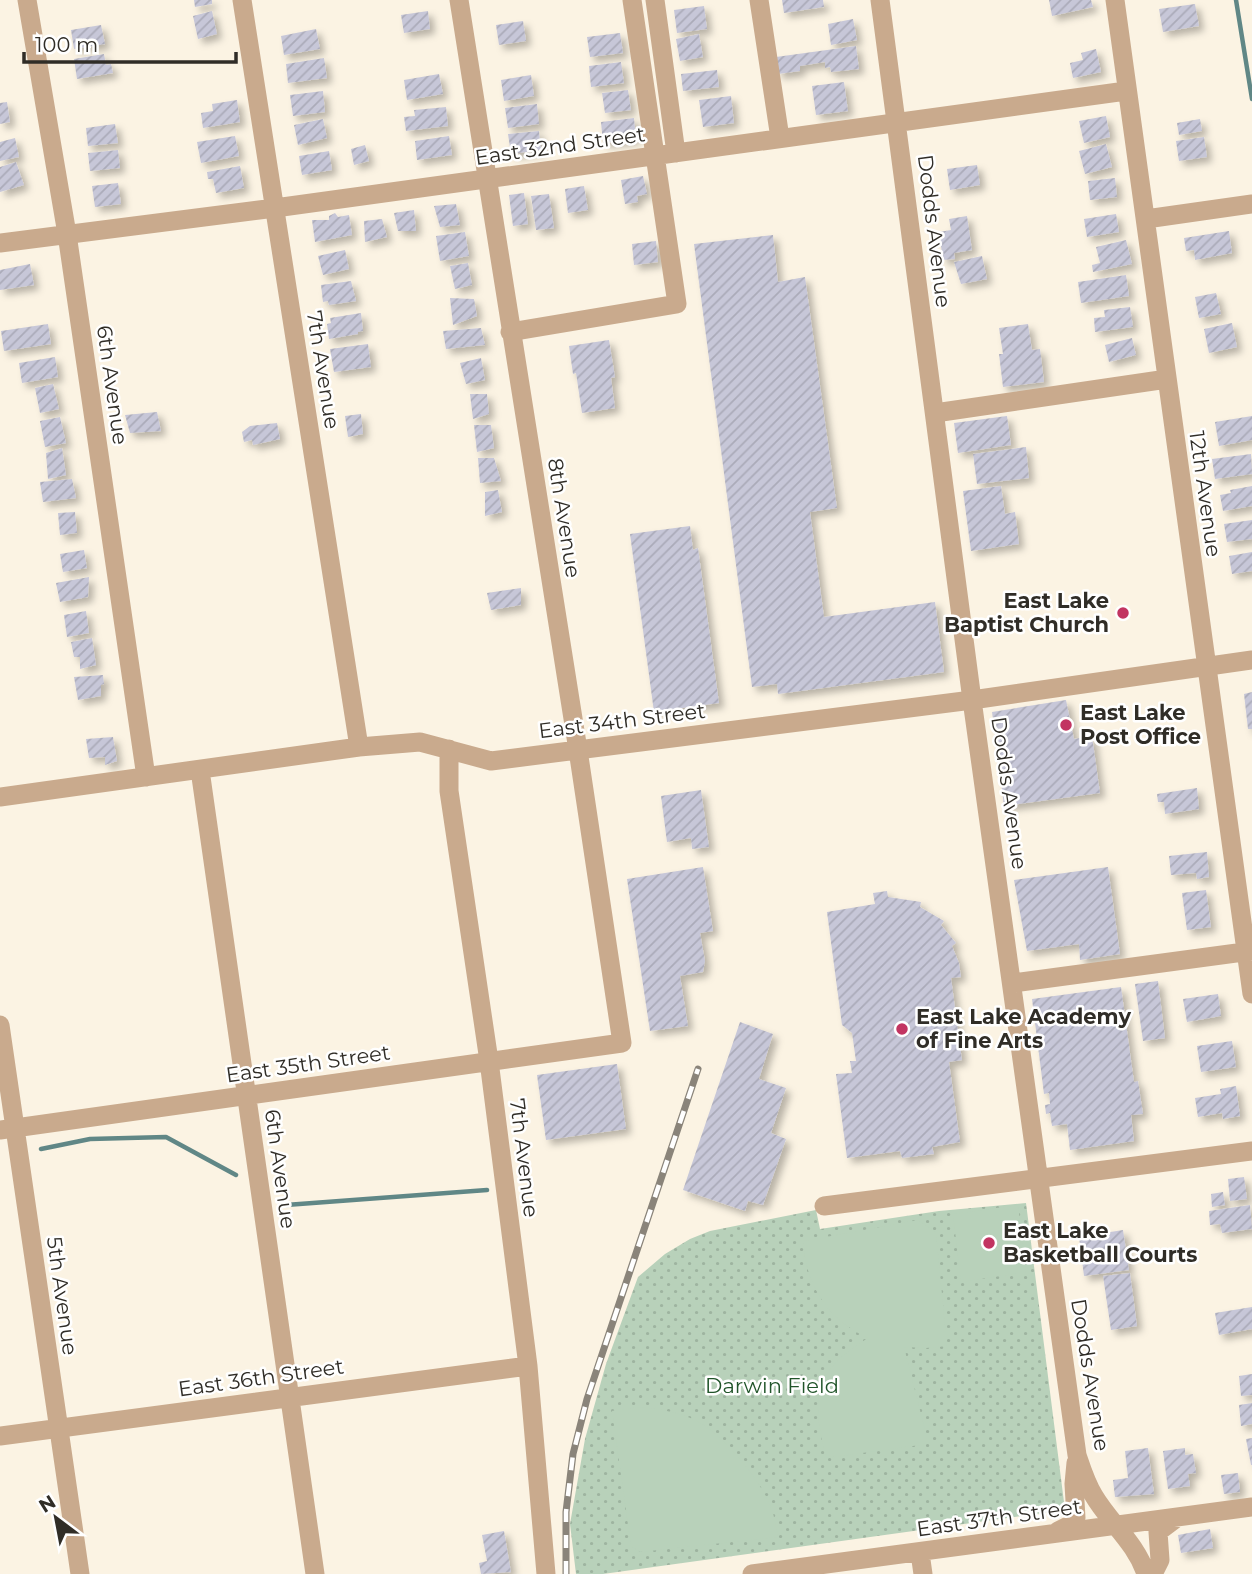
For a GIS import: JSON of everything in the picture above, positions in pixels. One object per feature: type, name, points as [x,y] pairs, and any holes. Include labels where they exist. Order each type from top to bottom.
[{"type":"street","name":"6th Avenue","points":[[27,0],[67,234],[146,777]]},
{"type":"street","name":"7th Avenue","points":[[242,0],[359,747]]},
{"type":"street","name":"8th Avenue","points":[[459,0],[622,1043]]},
{"type":"street","points":[[510,332],[677,304],[632,0]]},
{"type":"street","points":[[655,0],[676,153]]},
{"type":"street","points":[[759,0],[780,138]]},
{"type":"street","name":"Dodds Avenue","points":[[880,0],[972,700],[1077,1455],[1086,1482],[1134,1549],[1146,1574]]},
{"type":"street","name":"12th Avenue","points":[[1115,0],[1205,666],[1249,952],[1252,995]]},
{"type":"street","name":"East 32nd Street","points":[[0,243],[897,124],[1126,90]]},
{"type":"street","points":[[1146,219],[1252,204]]},
{"type":"street","points":[[935,413],[1167,379]]},
{"type":"street","name":"East 34th Street","points":[[0,797],[359,747],[421,743],[491,761],[972,700],[1252,660]]},
{"type":"street","name":"7th Avenue","points":[[449,749],[449,791],[489,1061],[527,1366],[546,1574]]},
{"type":"street","name":"6th Avenue","points":[[200,770],[315,1574]]},
{"type":"street","points":[[1013,984],[1249,952]]},
{"type":"street","name":"5th Avenue","points":[[0,1025],[7,1129],[59,1428],[80,1574]]},
{"type":"street","name":"East 35th Street","points":[[7,1129],[622,1043]]},
{"type":"street","points":[[824,1206],[1252,1151]]},
{"type":"street","name":"East 36th Street","points":[[0,1436],[527,1366]]},
{"type":"street","points":[[1056,1533],[1072,1524],[1076,1518],[1074,1483],[1077,1455]]},
{"type":"street","name":"East 37th Street","points":[[752,1574],[1252,1507]]},
{"type":"street","points":[[1153,1574],[1160,1560],[1158,1532],[1179,1516]]},
{"type":"street","points":[[920,1553],[923,1574]]},
{"type":"green space","name":"Darwin Field","points":[[1026,1203],[1065,1510],[603,1574],[576,1574],[570,1524],[585,1439],[606,1364],[638,1277],[665,1254],[710,1231],[816,1210],[820,1229],[939,1211]]},
{"type":"green space","name":"East Lake Basketball Courts","points":[[1018,1205],[1026,1272],[961,1282],[953,1214]]},
{"type":"green space","points":[[918,1220],[936,1232],[947,1346],[904,1347],[927,1438],[920,1445],[826,1458],[818,1419],[821,1388],[836,1362],[868,1338],[839,1319],[822,1300],[810,1278],[804,1241]]},
{"type":"green space","points":[[637,1407],[667,1411],[695,1420],[729,1447],[751,1472],[767,1498],[778,1537],[640,1552],[631,1546],[612,1411]]},
{"type":"building","points":[[194,0],[212,0],[212,4],[195,7]]},
{"type":"building","points":[[782,0],[823,0],[824,7],[784,13]]},
{"type":"building","points":[[1049,0],[1091,0],[1093,7],[1052,16]]},
{"type":"building","points":[[1195,4],[1199,26],[1163,32],[1159,9]]},
{"type":"building","points":[[704,6],[707,29],[677,33],[674,10]]},
{"type":"building","points":[[212,11],[217,34],[198,39],[193,16]]},
{"type":"building","points":[[428,11],[430,29],[404,33],[401,15]]},
{"type":"building","points":[[853,19],[857,40],[831,45],[828,24]]},
{"type":"building","points":[[523,21],[526,41],[499,45],[496,25]]},
{"type":"building","points":[[101,25],[105,44],[74,49],[71,30]]},
{"type":"building","points":[[316,29],[320,49],[284,55],[281,36]]},
{"type":"building","points":[[620,33],[623,53],[590,57],[587,37]]},
{"type":"building","points":[[699,34],[703,57],[680,61],[676,39]]},
{"type":"building","points":[[856,46],[859,69],[831,72],[830,67],[825,68],[825,62],[800,66],[800,71],[778,74],[776,57]]},
{"type":"building","points":[[1096,49],[1101,72],[1073,78],[1070,63],[1083,60],[1081,53]]},
{"type":"building","points":[[104,54],[106,65],[111,64],[113,73],[77,79],[74,59]]},
{"type":"building","points":[[324,58],[327,78],[288,83],[286,64]]},
{"type":"building","points":[[621,62],[624,83],[591,87],[589,66]]},
{"type":"building","points":[[717,70],[719,87],[683,91],[681,74]]},
{"type":"building","points":[[439,74],[443,94],[407,100],[404,80]]},
{"type":"building","points":[[531,75],[534,96],[504,101],[501,80]]},
{"type":"building","points":[[844,82],[848,111],[816,115],[812,86]]},
{"type":"building","points":[[628,90],[631,110],[605,113],[602,93]]},
{"type":"building","points":[[323,91],[325,112],[293,116],[290,95]]},
{"type":"building","points":[[731,96],[734,123],[703,127],[699,100]]},
{"type":"building","points":[[237,100],[240,122],[203,128],[201,113],[213,111],[212,104]]},
{"type":"building","points":[[7,102],[10,122],[0,124],[0,103]]},
{"type":"building","points":[[537,104],[539,124],[508,128],[505,108]]},
{"type":"building","points":[[446,107],[448,126],[406,131],[404,117],[415,116],[414,110]]},
{"type":"building","points":[[1106,116],[1110,137],[1084,143],[1079,121]]},
{"type":"building","points":[[634,118],[636,139],[603,143],[601,122]]},
{"type":"building","points":[[323,119],[327,138],[298,145],[294,125]]},
{"type":"building","points":[[1200,119],[1202,131],[1179,135],[1177,123]]},
{"type":"building","points":[[115,124],[118,143],[88,146],[86,128]]},
{"type":"building","points":[[539,131],[541,150],[511,154],[508,134]]},
{"type":"building","points":[[235,136],[239,156],[201,163],[197,142]]},
{"type":"building","points":[[449,136],[452,155],[417,160],[415,141]]},
{"type":"building","points":[[1204,137],[1207,157],[1179,161],[1176,141]]},
{"type":"building","points":[[15,138],[19,157],[0,161],[0,142]]},
{"type":"building","points":[[1106,144],[1112,167],[1085,174],[1079,151]]},
{"type":"building","points":[[365,145],[369,161],[354,165],[351,149]]},
{"type":"building","points":[[118,150],[120,168],[90,171],[88,153]]},
{"type":"building","points":[[329,151],[332,170],[302,175],[299,156]]},
{"type":"building","points":[[16,162],[24,185],[0,192],[0,167]]},
{"type":"building","points":[[977,165],[980,185],[950,190],[947,169]]},
{"type":"building","points":[[240,166],[244,188],[216,193],[213,179],[208,179],[207,172]]},
{"type":"building","points":[[643,176],[647,194],[637,196],[638,202],[625,204],[621,180]]},
{"type":"building","points":[[1115,178],[1117,197],[1090,200],[1088,181]]},
{"type":"building","points":[[118,183],[121,204],[95,207],[92,186]]},
{"type":"building","points":[[584,186],[588,210],[568,213],[565,189]]},
{"type":"building","points":[[524,193],[528,224],[513,226],[509,195]]},
{"type":"building","points":[[549,194],[554,228],[536,230],[531,196]]},
{"type":"building","points":[[456,204],[460,225],[440,227],[434,206]]},
{"type":"building","points":[[414,210],[416,231],[398,231],[394,213]]},
{"type":"building","points":[[335,213],[338,217],[349,215],[352,235],[315,242],[312,220],[329,220],[329,216]]},
{"type":"building","points":[[1116,214],[1119,232],[1087,237],[1084,219]]},
{"type":"building","points":[[967,216],[972,250],[954,253],[955,259],[943,260],[939,232],[951,230],[949,219]]},
{"type":"building","points":[[382,219],[387,237],[365,242],[364,221]]},
{"type":"building","points":[[1229,231],[1232,253],[1195,260],[1194,250],[1186,251],[1184,238]]},
{"type":"building","points":[[465,232],[469,256],[440,261],[436,236]]},
{"type":"building","points":[[773,235],[778,282],[805,277],[837,508],[810,512],[824,617],[935,602],[944,672],[778,694],[777,684],[752,687],[694,244]]},
{"type":"building","points":[[1126,240],[1132,264],[1093,272],[1092,265],[1100,263],[1096,247]]},
{"type":"building","points":[[656,241],[658,262],[634,265],[632,244]]},
{"type":"building","points":[[345,250],[349,269],[323,275],[318,256]]},
{"type":"building","points":[[982,256],[987,279],[961,284],[954,262]]},
{"type":"building","points":[[468,263],[472,285],[455,289],[450,266]]},
{"type":"building","points":[[30,264],[34,285],[0,290],[0,270]]},
{"type":"building","points":[[1126,275],[1129,296],[1081,303],[1078,282]]},
{"type":"building","points":[[351,281],[356,301],[329,305],[328,301],[323,302],[321,285]]},
{"type":"building","points":[[1216,293],[1221,314],[1199,318],[1195,297]]},
{"type":"building","points":[[450,298],[474,299],[477,316],[453,325]]},
{"type":"building","points":[[1130,307],[1133,327],[1095,332],[1094,318],[1105,317],[1104,310]]},
{"type":"building","points":[[361,313],[363,331],[329,339],[327,324],[331,323],[330,318]]},
{"type":"building","points":[[1232,323],[1237,347],[1209,353],[1204,329]]},
{"type":"building","points":[[48,324],[51,344],[4,351],[1,331]]},
{"type":"building","points":[[1028,324],[1032,350],[1040,349],[1044,382],[1003,387],[999,354],[1003,354],[999,328]]},
{"type":"building","points":[[481,328],[485,345],[446,349],[443,331]]},
{"type":"building","points":[[1132,338],[1136,355],[1109,362],[1105,345]]},
{"type":"building","points":[[609,340],[615,377],[611,378],[615,408],[582,413],[569,346]]},
{"type":"building","points":[[368,344],[371,367],[334,372],[330,349]]},
{"type":"building","points":[[55,357],[58,377],[22,383],[19,363]]},
{"type":"building","points":[[481,358],[485,380],[466,384],[460,363]]},
{"type":"building","points":[[53,384],[59,409],[40,413],[35,388]]},
{"type":"building","points":[[470,394],[487,394],[489,414],[473,419]]},
{"type":"building","points":[[157,412],[161,431],[130,433],[125,415]]},
{"type":"building","points":[[361,414],[363,434],[348,437],[345,416]]},
{"type":"building","points":[[1007,416],[1011,445],[958,453],[954,423]]},
{"type":"building","points":[[1252,416],[1252,440],[1219,446],[1215,422]]},
{"type":"building","points":[[60,417],[66,443],[45,447],[40,421]]},
{"type":"building","points":[[277,423],[280,439],[253,445],[252,440],[244,442],[242,432],[250,426]]},
{"type":"building","points":[[474,425],[491,425],[494,448],[477,452]]},
{"type":"building","points":[[1026,447],[1029,478],[977,484],[973,454]]},
{"type":"building","points":[[62,448],[66,475],[48,479],[46,453]]},
{"type":"building","points":[[1251,454],[1252,474],[1215,479],[1212,459]]},
{"type":"building","points":[[478,458],[494,458],[501,481],[480,483]]},
{"type":"building","points":[[72,479],[76,498],[43,502],[40,482]]},
{"type":"building","points":[[1001,486],[1005,514],[1015,512],[1019,544],[971,551],[963,491]]},
{"type":"building","points":[[1252,486],[1252,506],[1223,511],[1220,495],[1231,493],[1230,490]]},
{"type":"building","points":[[498,490],[502,512],[485,516],[485,492]]},
{"type":"building","points":[[75,512],[77,533],[60,535],[58,513]]},
{"type":"building","points":[[1252,520],[1252,539],[1227,542],[1224,524]]},
{"type":"building","points":[[690,526],[693,550],[698,548],[719,703],[654,712],[630,534]]},
{"type":"building","points":[[84,550],[87,568],[63,572],[60,554]]},
{"type":"building","points":[[1252,552],[1252,571],[1232,574],[1229,556]]},
{"type":"building","points":[[89,577],[88,597],[60,602],[56,583]]},
{"type":"building","points":[[521,588],[521,605],[491,610],[487,593]]},
{"type":"building","points":[[86,611],[89,633],[67,637],[64,615]]},
{"type":"building","points":[[92,638],[96,665],[80,669],[80,657],[74,657],[71,642]]},
{"type":"building","points":[[103,675],[101,696],[78,700],[74,677]]},
{"type":"building","points":[[1252,692],[1252,729],[1248,729],[1244,694]]},
{"type":"building","points":[[1066,700],[1074,739],[1092,736],[1100,793],[1004,806],[992,712]]},
{"type":"building","points":[[113,737],[117,761],[105,765],[105,757],[89,758],[86,739]]},
{"type":"building","points":[[1197,788],[1199,809],[1165,814],[1164,802],[1158,802],[1157,794]]},
{"type":"building","points":[[701,790],[709,847],[692,849],[691,838],[667,842],[661,796]]},
{"type":"building","points":[[1207,852],[1209,877],[1197,879],[1196,873],[1171,875],[1169,856]]},
{"type":"building","points":[[703,867],[713,931],[700,933],[705,961],[703,972],[680,976],[688,1026],[650,1031],[627,879]]},
{"type":"building","points":[[1108,867],[1120,954],[1080,960],[1079,944],[1027,951],[1014,880]]},
{"type":"building","points":[[1206,890],[1211,927],[1187,930],[1182,893]]},
{"type":"building","name":"East Lake Academy of Fine Arts","points":[[887,891],[888,897],[921,902],[920,907],[944,921],[941,925],[956,943],[952,946],[961,977],[951,978],[962,1060],[949,1062],[960,1142],[932,1147],[934,1154],[902,1158],[900,1151],[847,1158],[836,1074],[852,1073],[850,1061],[856,1061],[852,1033],[842,1025],[827,912],[875,904],[873,893]]},
{"type":"building","points":[[1158,981],[1165,1038],[1143,1041],[1135,984]]},
{"type":"building","points":[[1121,987],[1134,1082],[1138,1081],[1143,1114],[1131,1115],[1134,1141],[1070,1150],[1067,1124],[1052,1126],[1050,1113],[1046,1114],[1045,1105],[1050,1104],[1049,1093],[1044,1094],[1032,999]]},
{"type":"building","points":[[1218,994],[1221,1016],[1187,1022],[1183,999]]},
{"type":"building","points":[[740,1022],[773,1034],[759,1079],[786,1088],[771,1133],[786,1139],[763,1205],[748,1201],[745,1211],[683,1190]]},
{"type":"building","points":[[1232,1041],[1236,1067],[1201,1072],[1197,1046]]},
{"type":"building","points":[[617,1064],[626,1129],[546,1140],[537,1075]]},
{"type":"building","points":[[1236,1086],[1240,1116],[1223,1119],[1222,1113],[1198,1117],[1195,1098],[1221,1094],[1220,1089]]},
{"type":"building","points":[[1244,1177],[1247,1199],[1230,1201],[1228,1179]]},
{"type":"building","points":[[1223,1192],[1225,1205],[1212,1207],[1211,1194]]},
{"type":"building","points":[[1250,1205],[1252,1229],[1222,1233],[1220,1224],[1210,1225],[1209,1211]]},
{"type":"building","points":[[1123,1230],[1129,1270],[1084,1276],[1079,1237]]},
{"type":"building","points":[[1130,1273],[1137,1326],[1111,1330],[1103,1276]]},
{"type":"building","points":[[1252,1307],[1252,1329],[1219,1335],[1215,1313]]},
{"type":"building","points":[[1252,1374],[1252,1395],[1241,1396],[1239,1376]]},
{"type":"building","points":[[1252,1403],[1252,1424],[1241,1426],[1239,1405]]},
{"type":"building","points":[[1252,1438],[1252,1465],[1251,1465],[1246,1439]]},
{"type":"building","points":[[1148,1448],[1154,1494],[1115,1497],[1113,1480],[1128,1478],[1125,1451]]},
{"type":"building","points":[[1185,1448],[1185,1455],[1193,1454],[1196,1473],[1188,1474],[1190,1486],[1168,1489],[1163,1451]]},
{"type":"building","points":[[1238,1473],[1240,1492],[1224,1494],[1221,1475]]},
{"type":"building","points":[[1210,1529],[1213,1548],[1181,1553],[1178,1535]]},
{"type":"building","points":[[504,1531],[511,1572],[481,1574],[479,1563],[487,1561],[482,1535]]},
{"type":"waterway","points":[[1236,0],[1252,99]]},
{"type":"waterway","points":[[41,1149],[90,1139],[166,1137],[236,1175]]},
{"type":"waterway","points":[[281,1203],[286,1205],[487,1190]]},
{"type":"railway","points":[[566,1574],[566,1512],[573,1454],[587,1399],[698,1069]]},
{"type":"place","name":"East Lake Baptist Church","points":[[1123,613]]},
{"type":"place","name":"East Lake Post Office","points":[[1066,725]]},
{"type":"place","name":"East Lake Academy of Fine Arts","points":[[902,1029]]},
{"type":"place","name":"East Lake Basketball Courts","points":[[989,1243]]}]
